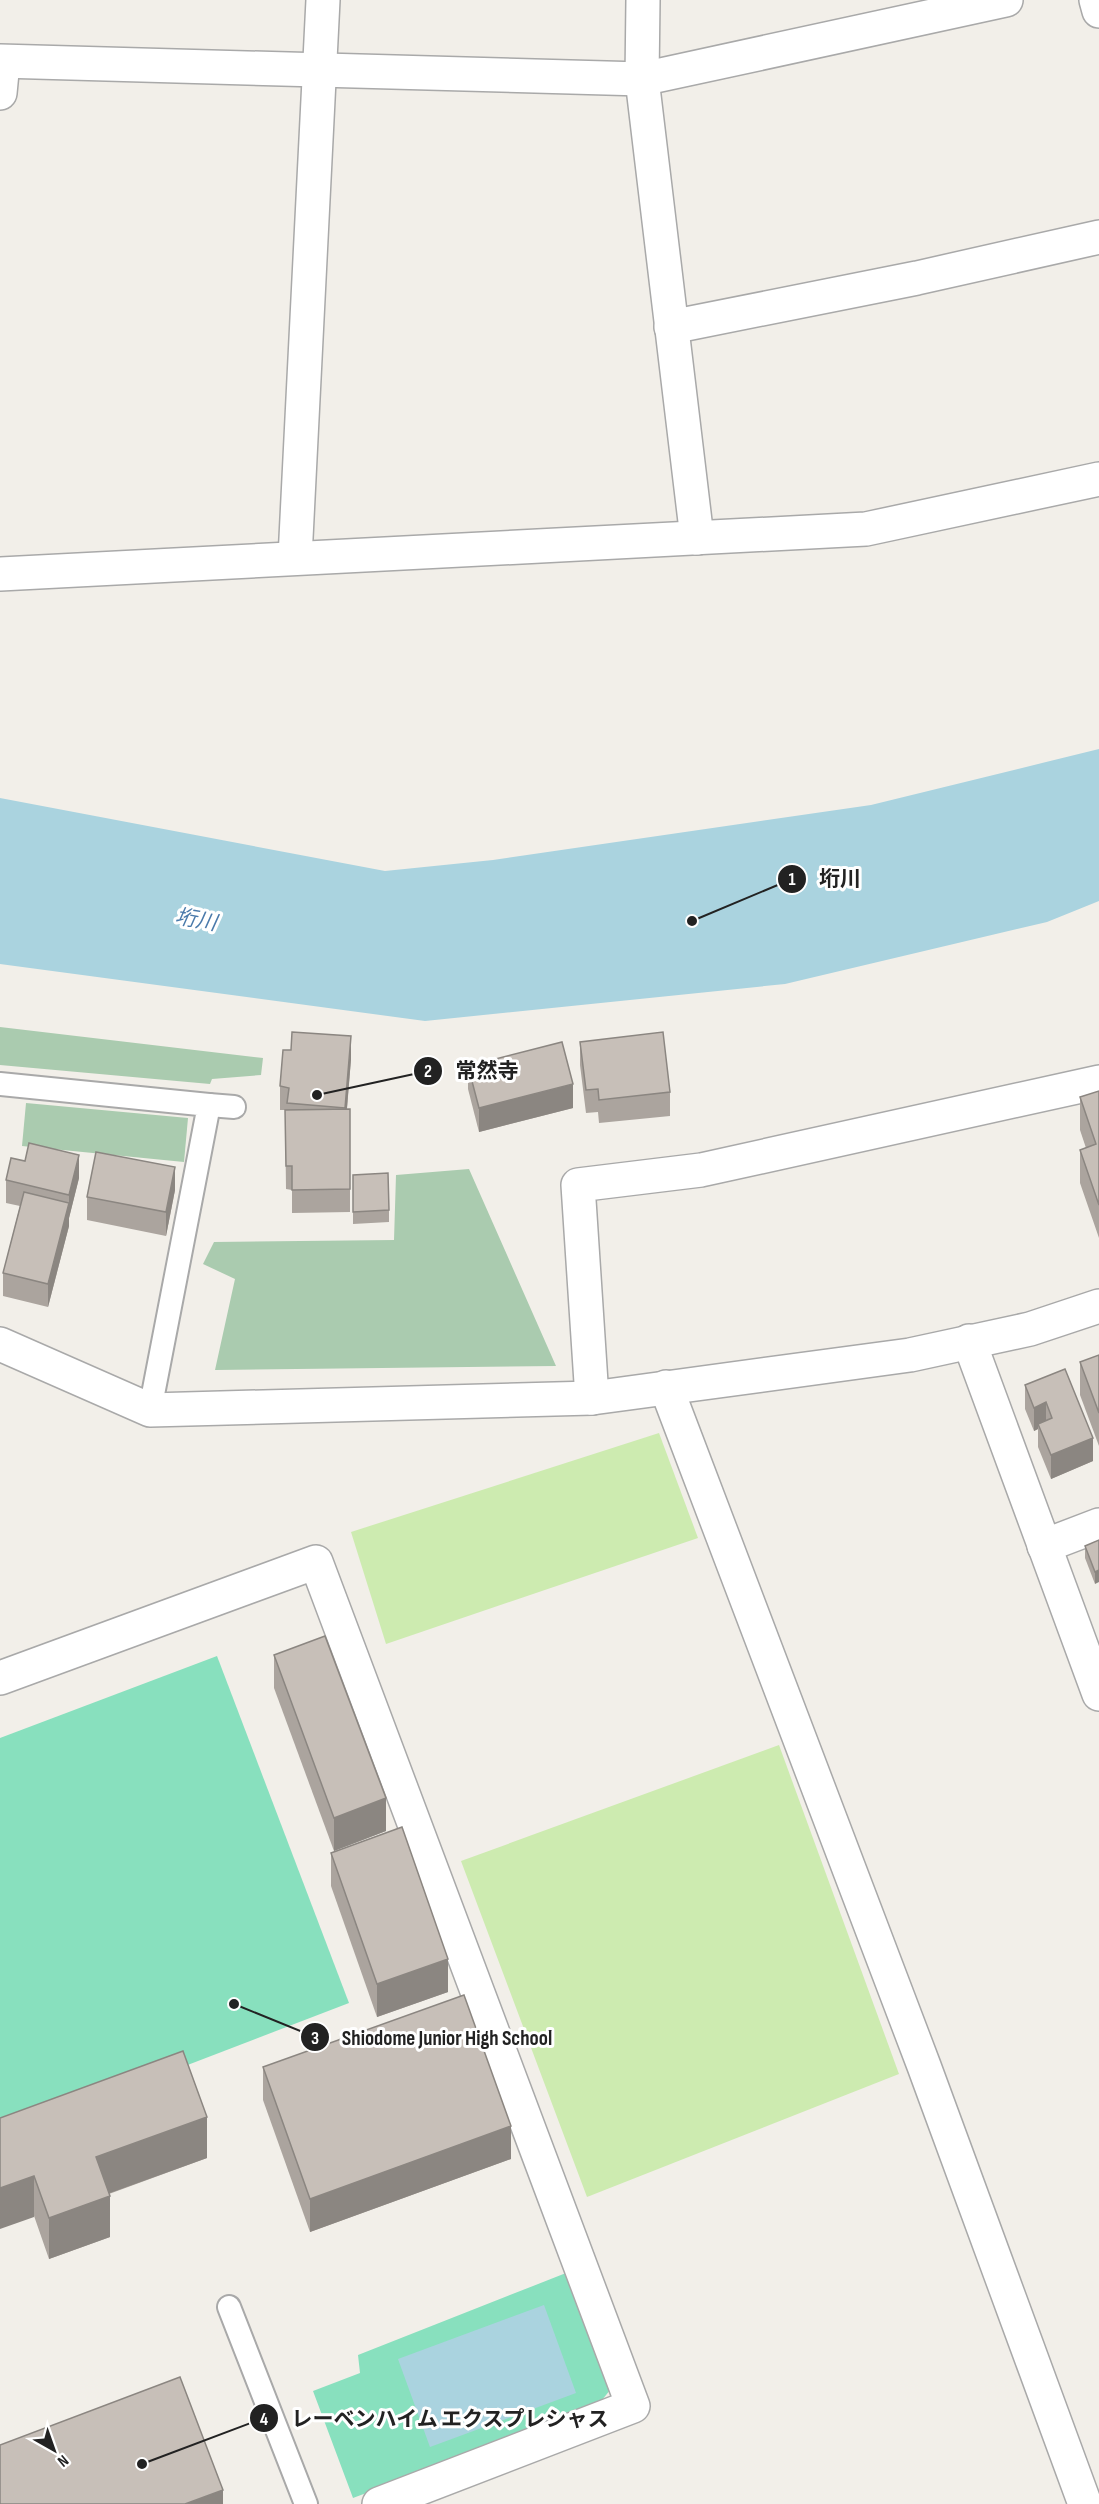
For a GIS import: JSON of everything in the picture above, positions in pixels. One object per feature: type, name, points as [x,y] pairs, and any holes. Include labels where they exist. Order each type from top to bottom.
[{"type":"street","points":[[295,558],[323,0]]},
{"type":"street","points":[[643,0],[642,79],[697,538]]},
{"type":"street","points":[[1,72],[320,70],[642,79],[1006,0]]},
{"type":"street","points":[[1096,0],[1099,11]]},
{"type":"street","points":[[671,327],[917,278],[1099,237]]},
{"type":"street","points":[[0,574],[866,529],[1099,479]]},
{"type":"street","points":[[592,1398],[578,1185],[701,1170],[1099,1082]]},
{"type":"street","points":[[0,1344],[150,1410],[592,1398],[910,1354],[1030,1329],[1099,1306]]},
{"type":"street","points":[[969,1341],[1099,1694]]},
{"type":"street","points":[[666,1387],[920,2055],[1085,2504]]},
{"type":"street","points":[[1044,1546],[1099,1525]]},
{"type":"street","points":[[0,1678],[316,1562],[633,2406],[379,2504]]},
{"type":"lane","points":[[0,1084],[234,1107]]},
{"type":"lane","points":[[150,1410],[209,1105]]},
{"type":"lane","points":[[230,2307],[306,2504]]},
{"type":"green space","points":[[0,1027],[263,1058],[261,1075],[212,1079],[210,1084],[0,1065]]},
{"type":"green space","points":[[26,1103],[188,1118],[184,1162],[22,1146]]},
{"type":"green space","points":[[469,1169],[556,1366],[215,1370],[235,1279],[203,1264],[214,1242],[394,1240],[396,1175]]},
{"type":"green space","points":[[659,1433],[698,1538],[386,1644],[351,1532]]},
{"type":"green space","points":[[217,1656],[349,2003],[0,2137],[0,1738]]},
{"type":"green space","points":[[779,1745],[899,2074],[587,2197],[461,1861]]},
{"type":"green space","points":[[566,2273],[611,2389],[597,2406],[353,2498],[313,2391],[360,2373],[358,2355]]},
{"type":"water","points":[[1099,749],[1099,901],[1047,922],[785,984],[425,1021],[0,964],[0,798],[385,871],[493,860],[871,805]]},
{"type":"water","points":[[544,2305],[576,2393],[430,2447],[398,2359]]},
{"type":"building","points":[[292,1032],[351,1036],[345,1108],[287,1103],[289,1088],[280,1086],[283,1050],[291,1050]]},
{"type":"building","points":[[663,1032],[670,1092],[599,1100],[598,1089],[586,1090],[580,1042]]},
{"type":"building","points":[[562,1042],[573,1084],[479,1108],[468,1066]]},
{"type":"building","points":[[1099,1091],[1099,1205],[1080,1150],[1096,1144],[1080,1097]]},
{"type":"building","points":[[350,1109],[350,1189],[292,1190],[292,1166],[286,1166],[285,1110]]},
{"type":"building","points":[[29,1143],[79,1155],[69,1195],[6,1180],[11,1158],[25,1161]]},
{"type":"building","points":[[96,1152],[175,1167],[166,1212],[87,1197]]},
{"type":"building","points":[[388,1173],[389,1210],[353,1212],[353,1175]]},
{"type":"building","points":[[24,1192],[69,1203],[48,1284],[3,1273]]},
{"type":"building","points":[[1099,1355],[1099,1413],[1080,1362]]},
{"type":"building","points":[[1065,1369],[1093,1438],[1051,1455],[1038,1424],[1052,1418],[1046,1402],[1034,1408],[1025,1385]]},
{"type":"building","points":[[1099,1540],[1099,1570],[1095,1572],[1085,1546]]},
{"type":"building","points":[[325,1636],[386,1798],[334,1818],[274,1655]]},
{"type":"building","points":[[402,1827],[448,1959],[377,1984],[331,1853]]},
{"type":"building","points":[[464,1995],[511,2126],[310,2199],[263,2067]]},
{"type":"building","points":[[183,2051],[207,2117],[96,2157],[110,2196],[49,2218],[34,2176],[0,2188],[0,2118]]},
{"type":"building","points":[[180,2377],[223,2490],[185,2504],[0,2504],[0,2445]]},
{"type":"place","name":"垳川","points":[[692,921]]},
{"type":"place","name":"常然寺","points":[[317,1095]]},
{"type":"place","name":"Shiodome Junior High School","points":[[234,2004]]},
{"type":"place","name":"レーベンハイム エクスプレシャス","points":[[142,2464]]}]
